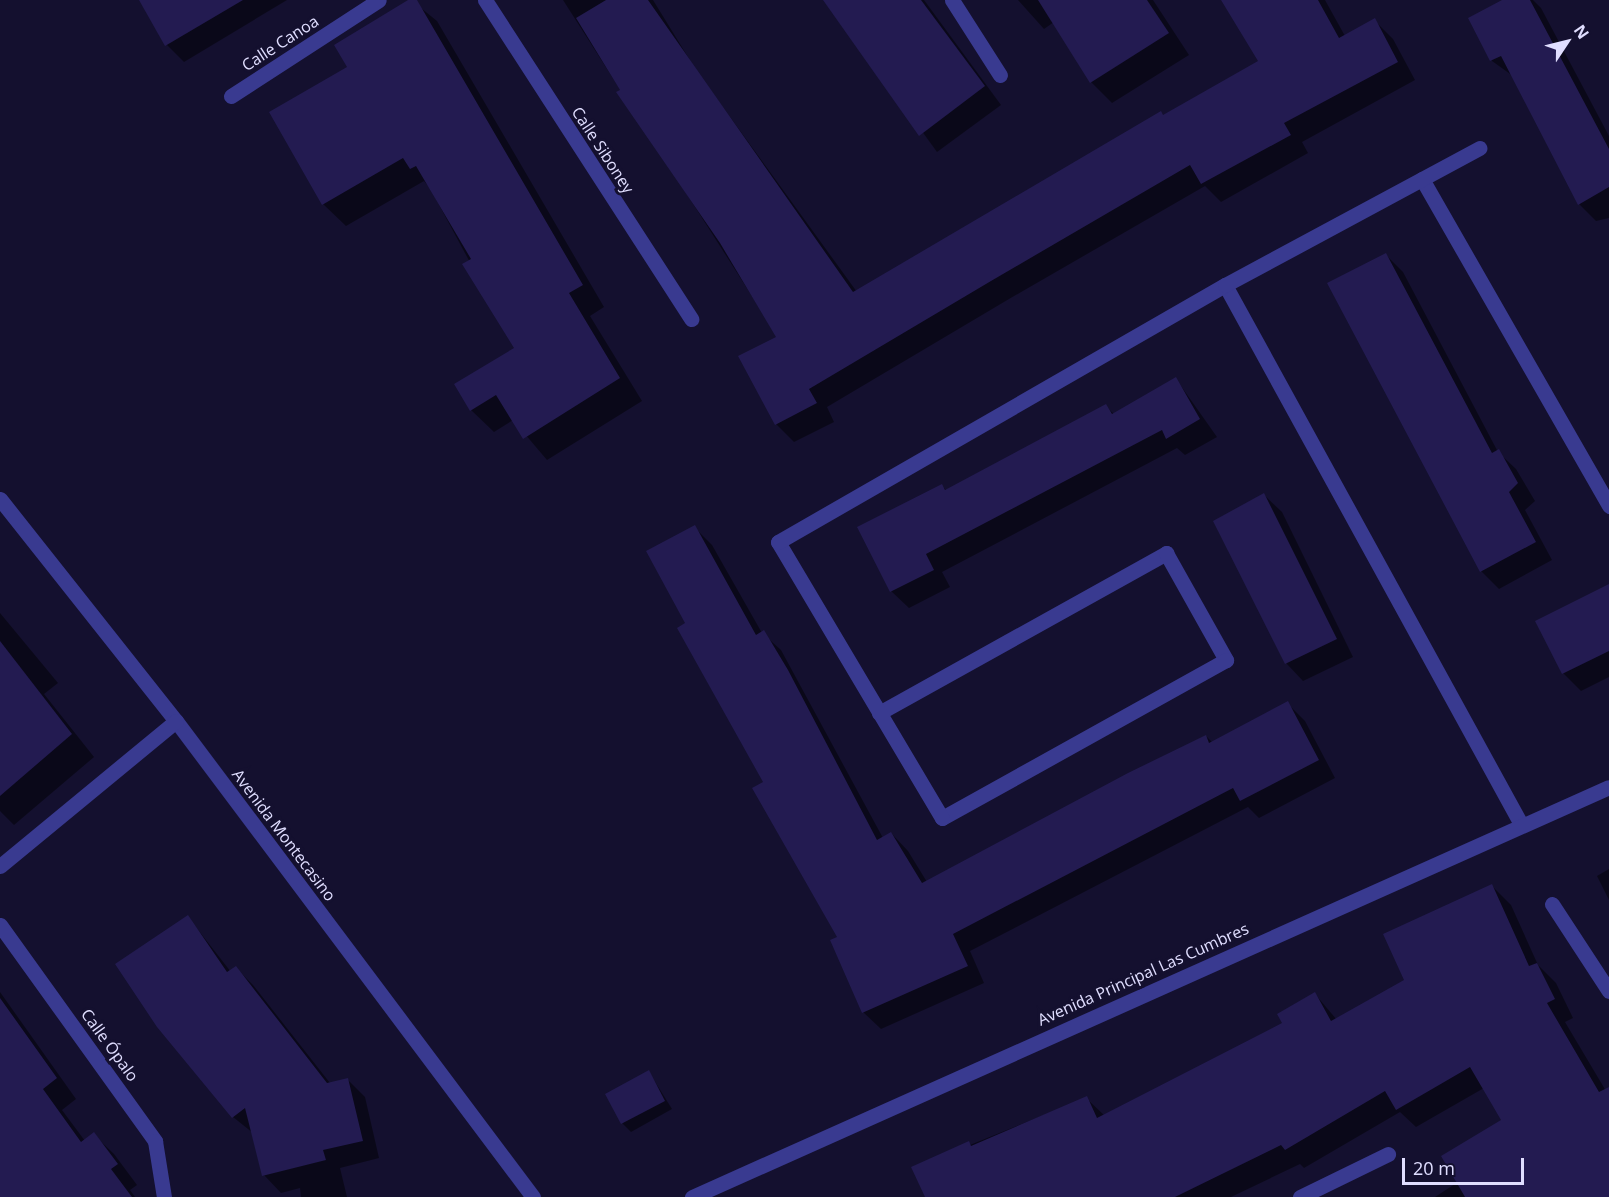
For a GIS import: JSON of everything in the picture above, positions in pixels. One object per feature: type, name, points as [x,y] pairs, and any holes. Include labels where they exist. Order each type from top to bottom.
[{"type":"street","name":"Calle Canoa","points":[[231,96],[379,0]]},
{"type":"street","name":"Calle Siboney","points":[[485,0],[691,319]]},
{"type":"street","points":[[952,0],[1000,75]]},
{"type":"street","points":[[879,712],[1166,553],[1226,660],[942,818],[879,712],[778,542],[1225,285],[1479,148]]},
{"type":"street","points":[[1422,179],[1609,507]]},
{"type":"street","points":[[1225,285],[1521,824]]},
{"type":"street","name":"Avenida Montecasino","points":[[0,499],[176,721],[533,1197]]},
{"type":"street","points":[[0,866],[176,721]]},
{"type":"street","name":"Avenida Principal Las Cumbres","points":[[692,1197],[1521,824],[1609,787]]},
{"type":"street","points":[[1552,904],[1609,991]]},
{"type":"street","name":"Calle Ópalo","points":[[0,925],[156,1141],[164,1197]]},
{"type":"street","points":[[1300,1197],[1388,1154]]},
{"type":"building","points":[[139,0],[243,0],[165,46]]},
{"type":"building","points":[[408,0],[417,0],[583,285],[569,293],[620,378],[523,439],[496,395],[470,411],[454,384],[514,348],[462,264],[471,259],[416,166],[410,169],[403,158],[322,205],[269,112],[347,67],[334,45]]},
{"type":"building","points":[[606,0],[648,0],[853,292],[1161,111],[1163,115],[1258,61],[1221,0],[1318,0],[1339,38],[1375,18],[1398,62],[1284,123],[1291,135],[1201,184],[1190,165],[809,389],[817,403],[775,425],[738,356],[776,337],[720,243],[616,92],[620,90],[576,18]]},
{"type":"building","points":[[823,0],[921,0],[985,86],[919,136]]},
{"type":"building","points":[[1038,0],[1147,0],[1169,33],[1090,83]]},
{"type":"building","points":[[1502,0],[1530,0],[1609,149],[1609,187],[1578,205],[1501,56],[1490,61],[1468,18]]},
{"type":"building","points":[[1386,253],[1492,453],[1499,449],[1518,483],[1509,492],[1536,542],[1480,572],[1327,283]]},
{"type":"building","points":[[1176,377],[1200,419],[1166,439],[1162,430],[926,554],[934,570],[890,592],[857,527],[942,484],[945,490],[1106,404],[1112,414]]},
{"type":"building","points":[[1264,493],[1337,639],[1285,664],[1213,521]]},
{"type":"building","points":[[695,525],[756,635],[764,630],[788,670],[877,840],[891,832],[922,883],[1128,773],[1206,735],[1209,743],[1288,701],[1319,760],[1240,801],[1233,788],[953,934],[968,966],[862,1013],[830,940],[837,937],[752,788],[763,782],[677,628],[685,623],[646,551]]},
{"type":"building","points":[[1609,584],[1609,651],[1562,674],[1535,621]]},
{"type":"building","points":[[0,641],[72,734],[0,796]]},
{"type":"building","points":[[1492,884],[1529,966],[1537,963],[1555,999],[1547,1003],[1599,1092],[1609,1087],[1609,1197],[1465,1197],[1441,1156],[1501,1120],[1470,1067],[1396,1110],[1385,1091],[1285,1150],[1281,1145],[1175,1197],[925,1197],[911,1167],[969,1141],[971,1146],[1087,1096],[1097,1118],[1282,1023],[1277,1014],[1315,992],[1331,1021],[1404,980],[1383,934]]},
{"type":"building","points":[[188,915],[227,972],[236,966],[327,1083],[348,1078],[363,1141],[323,1150],[326,1160],[262,1176],[245,1108],[232,1118],[157,1027],[115,964]]},
{"type":"building","points":[[0,998],[57,1078],[43,1089],[81,1142],[94,1132],[118,1164],[111,1169],[132,1197],[0,1197]]},
{"type":"building","points":[[649,1070],[665,1101],[621,1124],[605,1094]]}]
